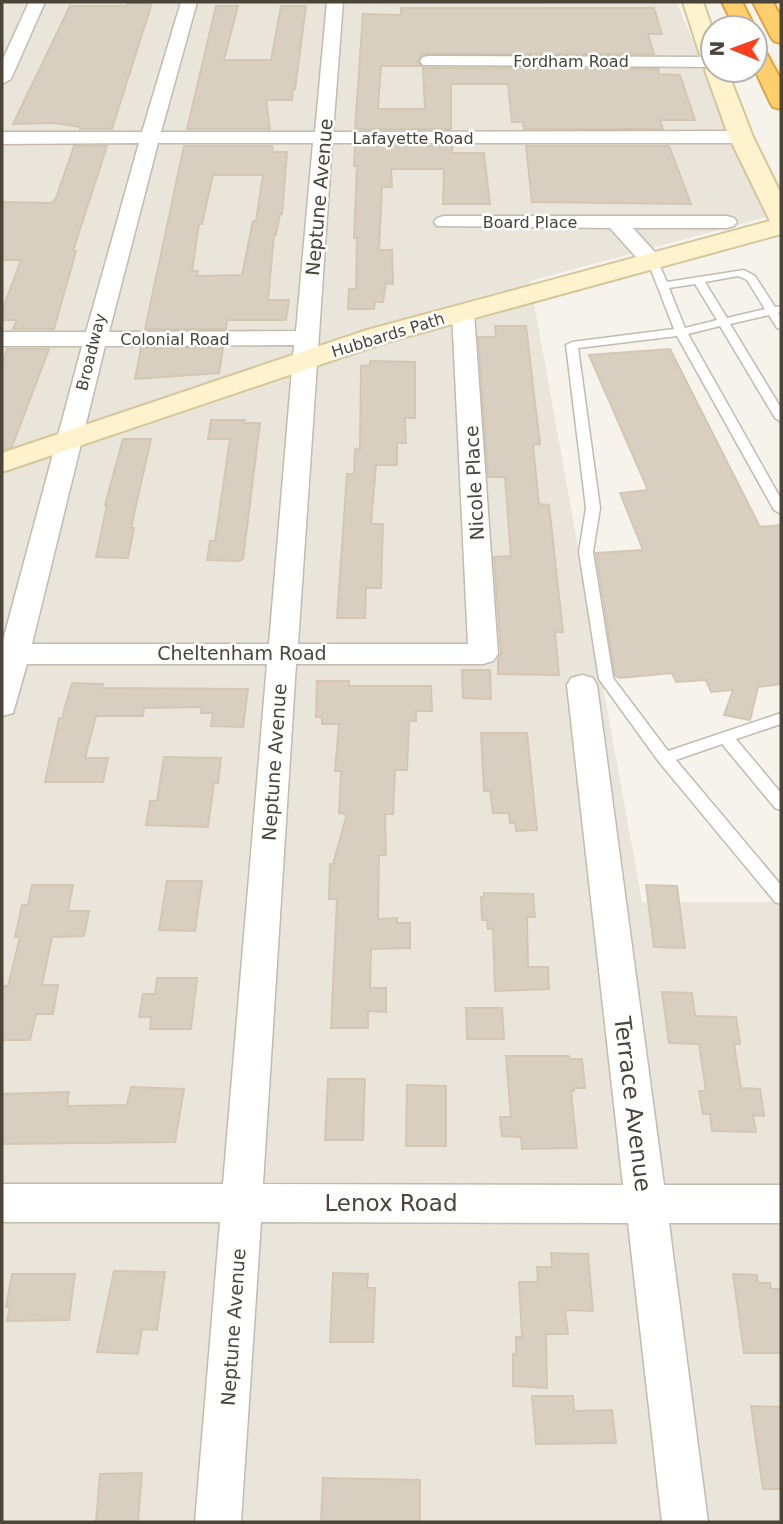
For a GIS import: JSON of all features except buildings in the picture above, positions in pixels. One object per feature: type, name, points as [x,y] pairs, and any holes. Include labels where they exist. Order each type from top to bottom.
[{"type":"highway","points":[[763,2],[781,37]]},
{"type":"highway","points":[[769,78],[781,102]]},
{"type":"street","points":[[2,79],[37,2]]},
{"type":"street","name":"Broadway","points":[[2,705],[8,654],[69,442],[148,138],[188,2]]},
{"type":"street","name":"Neptune Avenue","points":[[218,1522],[282,653],[335,2]]},
{"type":"street","points":[[693,2],[699,20]]},
{"type":"street","name":"Fordham Road","points":[[429,61],[699,61]]},
{"type":"street","points":[[721,84],[741,137],[781,219]]},
{"type":"street","name":"Lafayette Road","points":[[2,138],[741,137]]},
{"type":"street","name":"Board Place","points":[[444,222],[727,222]]},
{"type":"street","points":[[616,222],[658,274]]},
{"type":"street","name":"Hubbards Path","points":[[2,464],[69,442],[306,350],[377,336],[463,312],[658,274],[781,226]]},
{"type":"street","name":"Nicole Place","points":[[463,312],[483,654]]},
{"type":"street","name":"Colonial Road","points":[[2,339],[94,339],[306,350]]},
{"type":"street","name":"Cheltenham Road","points":[[8,654],[483,654]]},
{"type":"street","name":"Terrace Avenue","points":[[582,685],[685,1522]]},
{"type":"street","name":"Lenox Road","points":[[2,1203],[781,1204]]},
{"type":"lane","points":[[658,274],[698,280],[740,272],[751,278],[776,310],[781,326]]},
{"type":"lane","points":[[658,274],[681,332],[781,510]]},
{"type":"lane","points":[[698,280],[781,418]]},
{"type":"lane","points":[[776,310],[681,332],[572,345],[593,508],[586,552],[606,679],[665,758],[781,897]]},
{"type":"lane","points":[[665,758],[781,718]]},
{"type":"lane","points":[[725,737],[781,804]]},
{"type":"shaded area","points":[[2,2],[677,4],[699,54],[699,84],[712,84],[770,216],[530,281],[642,902],[781,902],[781,1522],[2,1522]]}]
